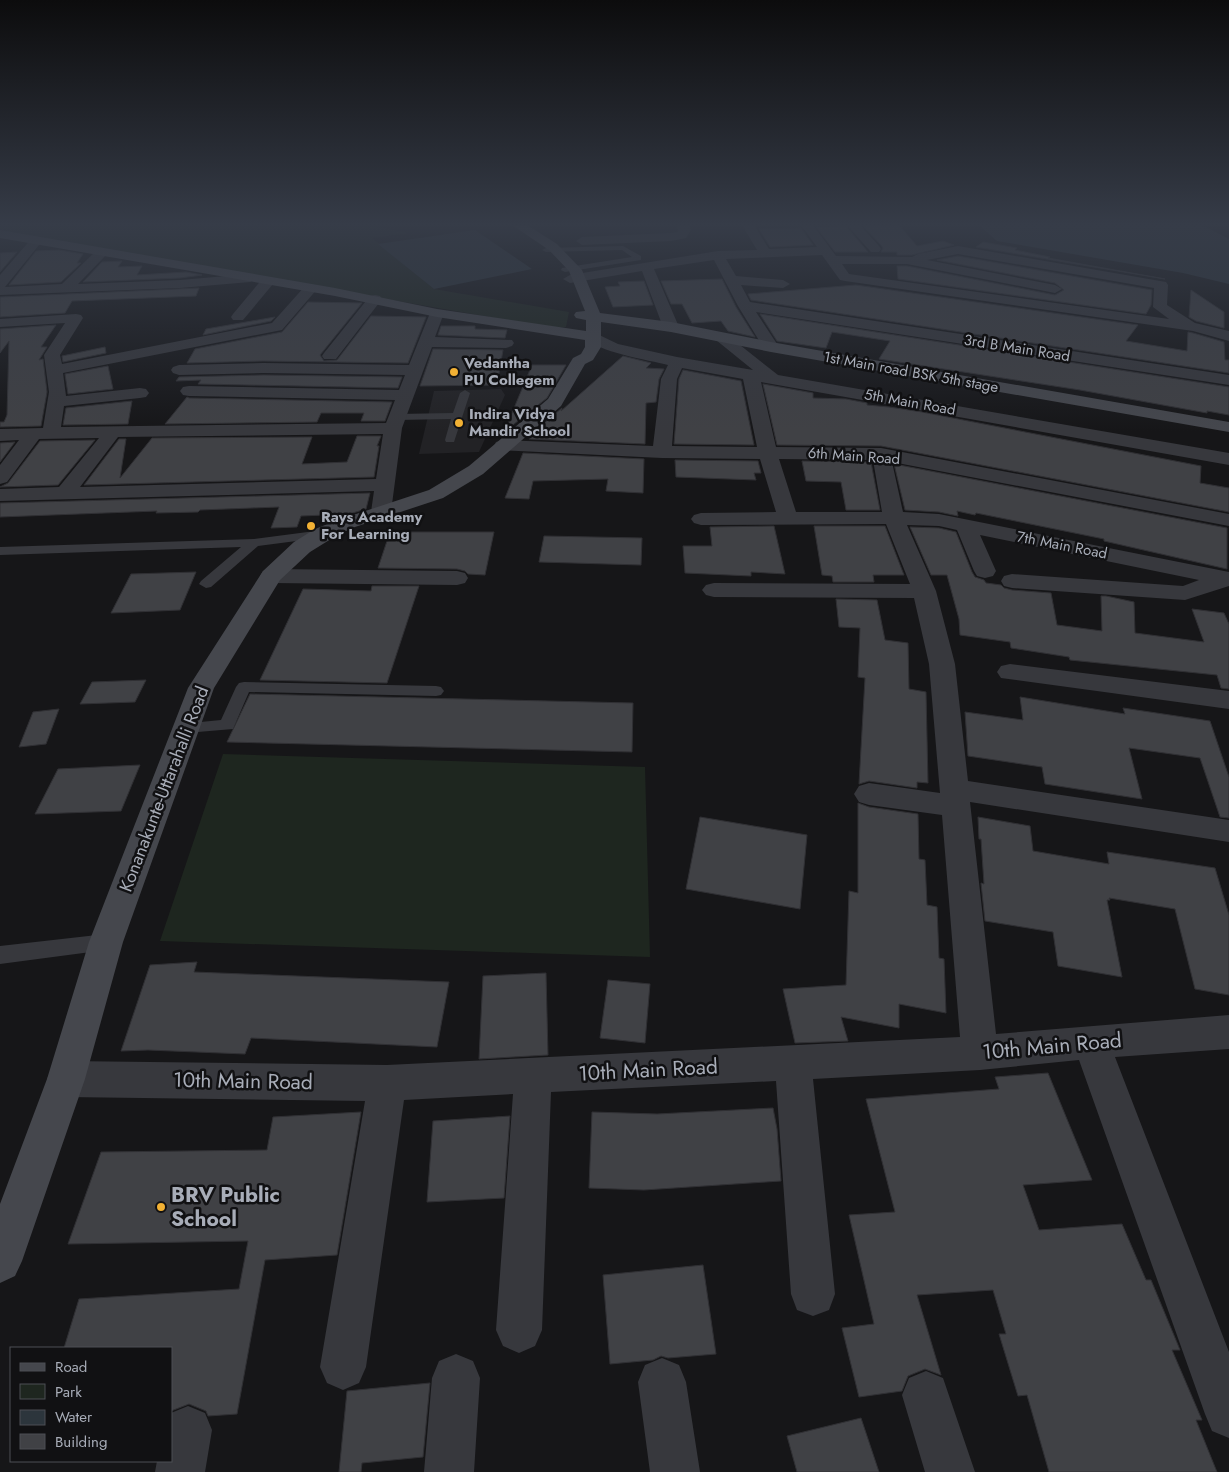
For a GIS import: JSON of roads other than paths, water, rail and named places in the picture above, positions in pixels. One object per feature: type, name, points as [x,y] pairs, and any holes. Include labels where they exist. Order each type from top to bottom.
[{"type":"street","points":[[238,316],[257,294]]},
{"type":"street","points":[[268,341],[277,327],[306,294]]},
{"type":"street","points":[[341,294],[585,344]]},
{"type":"street","name":"Konanakunte-Uttarahalli Road","points":[[0,1261],[66,1079],[106,942],[201,688],[271,576],[302,547],[345,524],[436,494],[476,470],[555,402],[585,344],[587,316],[579,294]]},
{"type":"street","points":[[657,294],[671,327]]},
{"type":"street","points":[[739,294],[771,347]]},
{"type":"street","points":[[962,294],[1194,327],[1229,336]]},
{"type":"street","points":[[1159,294],[1155,306],[1194,327]]},
{"type":"street","points":[[330,356],[375,300]]},
{"type":"street","points":[[816,302],[825,318]]},
{"type":"street","name":"3rd B Main Road","points":[[745,306],[1229,380]]},
{"type":"street","points":[[381,512],[395,423],[437,313]]},
{"type":"street","name":"1st Main road BSK 5th stage","points":[[587,316],[671,327],[771,347],[1229,427]]},
{"type":"street","points":[[0,323],[76,318],[52,355],[56,370],[58,392],[56,402],[42,433],[0,478]]},
{"type":"street","points":[[56,370],[277,327]]},
{"type":"street","points":[[721,337],[773,379]]},
{"type":"street","points":[[426,342],[506,343]]},
{"type":"street","name":"5th Main Road","points":[[585,344],[613,347],[677,362],[1229,459]]},
{"type":"street","points":[[662,452],[669,379],[677,362]]},
{"type":"street","points":[[179,370],[263,368],[415,370]]},
{"type":"street","points":[[751,375],[767,452],[788,519]]},
{"type":"street","points":[[189,391],[406,395]]},
{"type":"street","points":[[56,402],[140,393]]},
{"type":"street","points":[[314,429],[322,393]]},
{"type":"street","points":[[0,432],[314,429],[395,423]]},
{"type":"street","points":[[64,494],[113,432]]},
{"type":"street","name":"6th Main Road","points":[[503,446],[662,452],[881,454],[1229,520]]},
{"type":"street","points":[[881,454],[894,518],[924,592],[942,664],[980,1053]]},
{"type":"street","points":[[0,496],[384,484]]},
{"type":"street","name":"7th Main Road","points":[[701,519],[894,518],[939,520],[1227,578]]},
{"type":"street","points":[[965,525],[985,571]]},
{"type":"street","points":[[271,576],[456,578]]},
{"type":"street","points":[[1012,581],[1185,593],[1227,578]]},
{"type":"street","points":[[714,590],[924,592]]},
{"type":"street","points":[[1010,672],[1229,700]]},
{"type":"street","points":[[869,794],[955,798],[1229,831]]},
{"type":"street","name":"10th Main Road","points":[[66,1079],[387,1083],[980,1053],[1091,1042],[1229,1032]]},
{"type":"street","points":[[1091,1042],[1229,1414]]},
{"type":"street","points":[[792,1063],[813,1294]]},
{"type":"street","points":[[519,1330],[534,1076]]},
{"type":"street","points":[[343,1367],[387,1083]]},
{"type":"street","points":[[449,1472],[456,1378]]},
{"type":"street","points":[[662,1382],[675,1472]]},
{"type":"street","points":[[926,1395],[950,1472]]},
{"type":"lane","points":[[450,440],[465,393]]},
{"type":"lane","points":[[395,423],[457,416]]},
{"type":"lane","points":[[0,551],[254,543],[324,534]]},
{"type":"lane","points":[[206,584],[254,543]]},
{"type":"lane","points":[[186,728],[227,725],[244,687],[436,691]]},
{"type":"lane","points":[[0,955],[106,942]]},
{"type":"place","name":"Vedantha PU Collegem","points":[[454,372]]},
{"type":"place","name":"Indira Vidya Mandir School","points":[[459,423]]},
{"type":"place","name":"Rays Academy For Learning","points":[[311,526]]},
{"type":"place","name":"BRV Public School","points":[[161,1207]]}]
